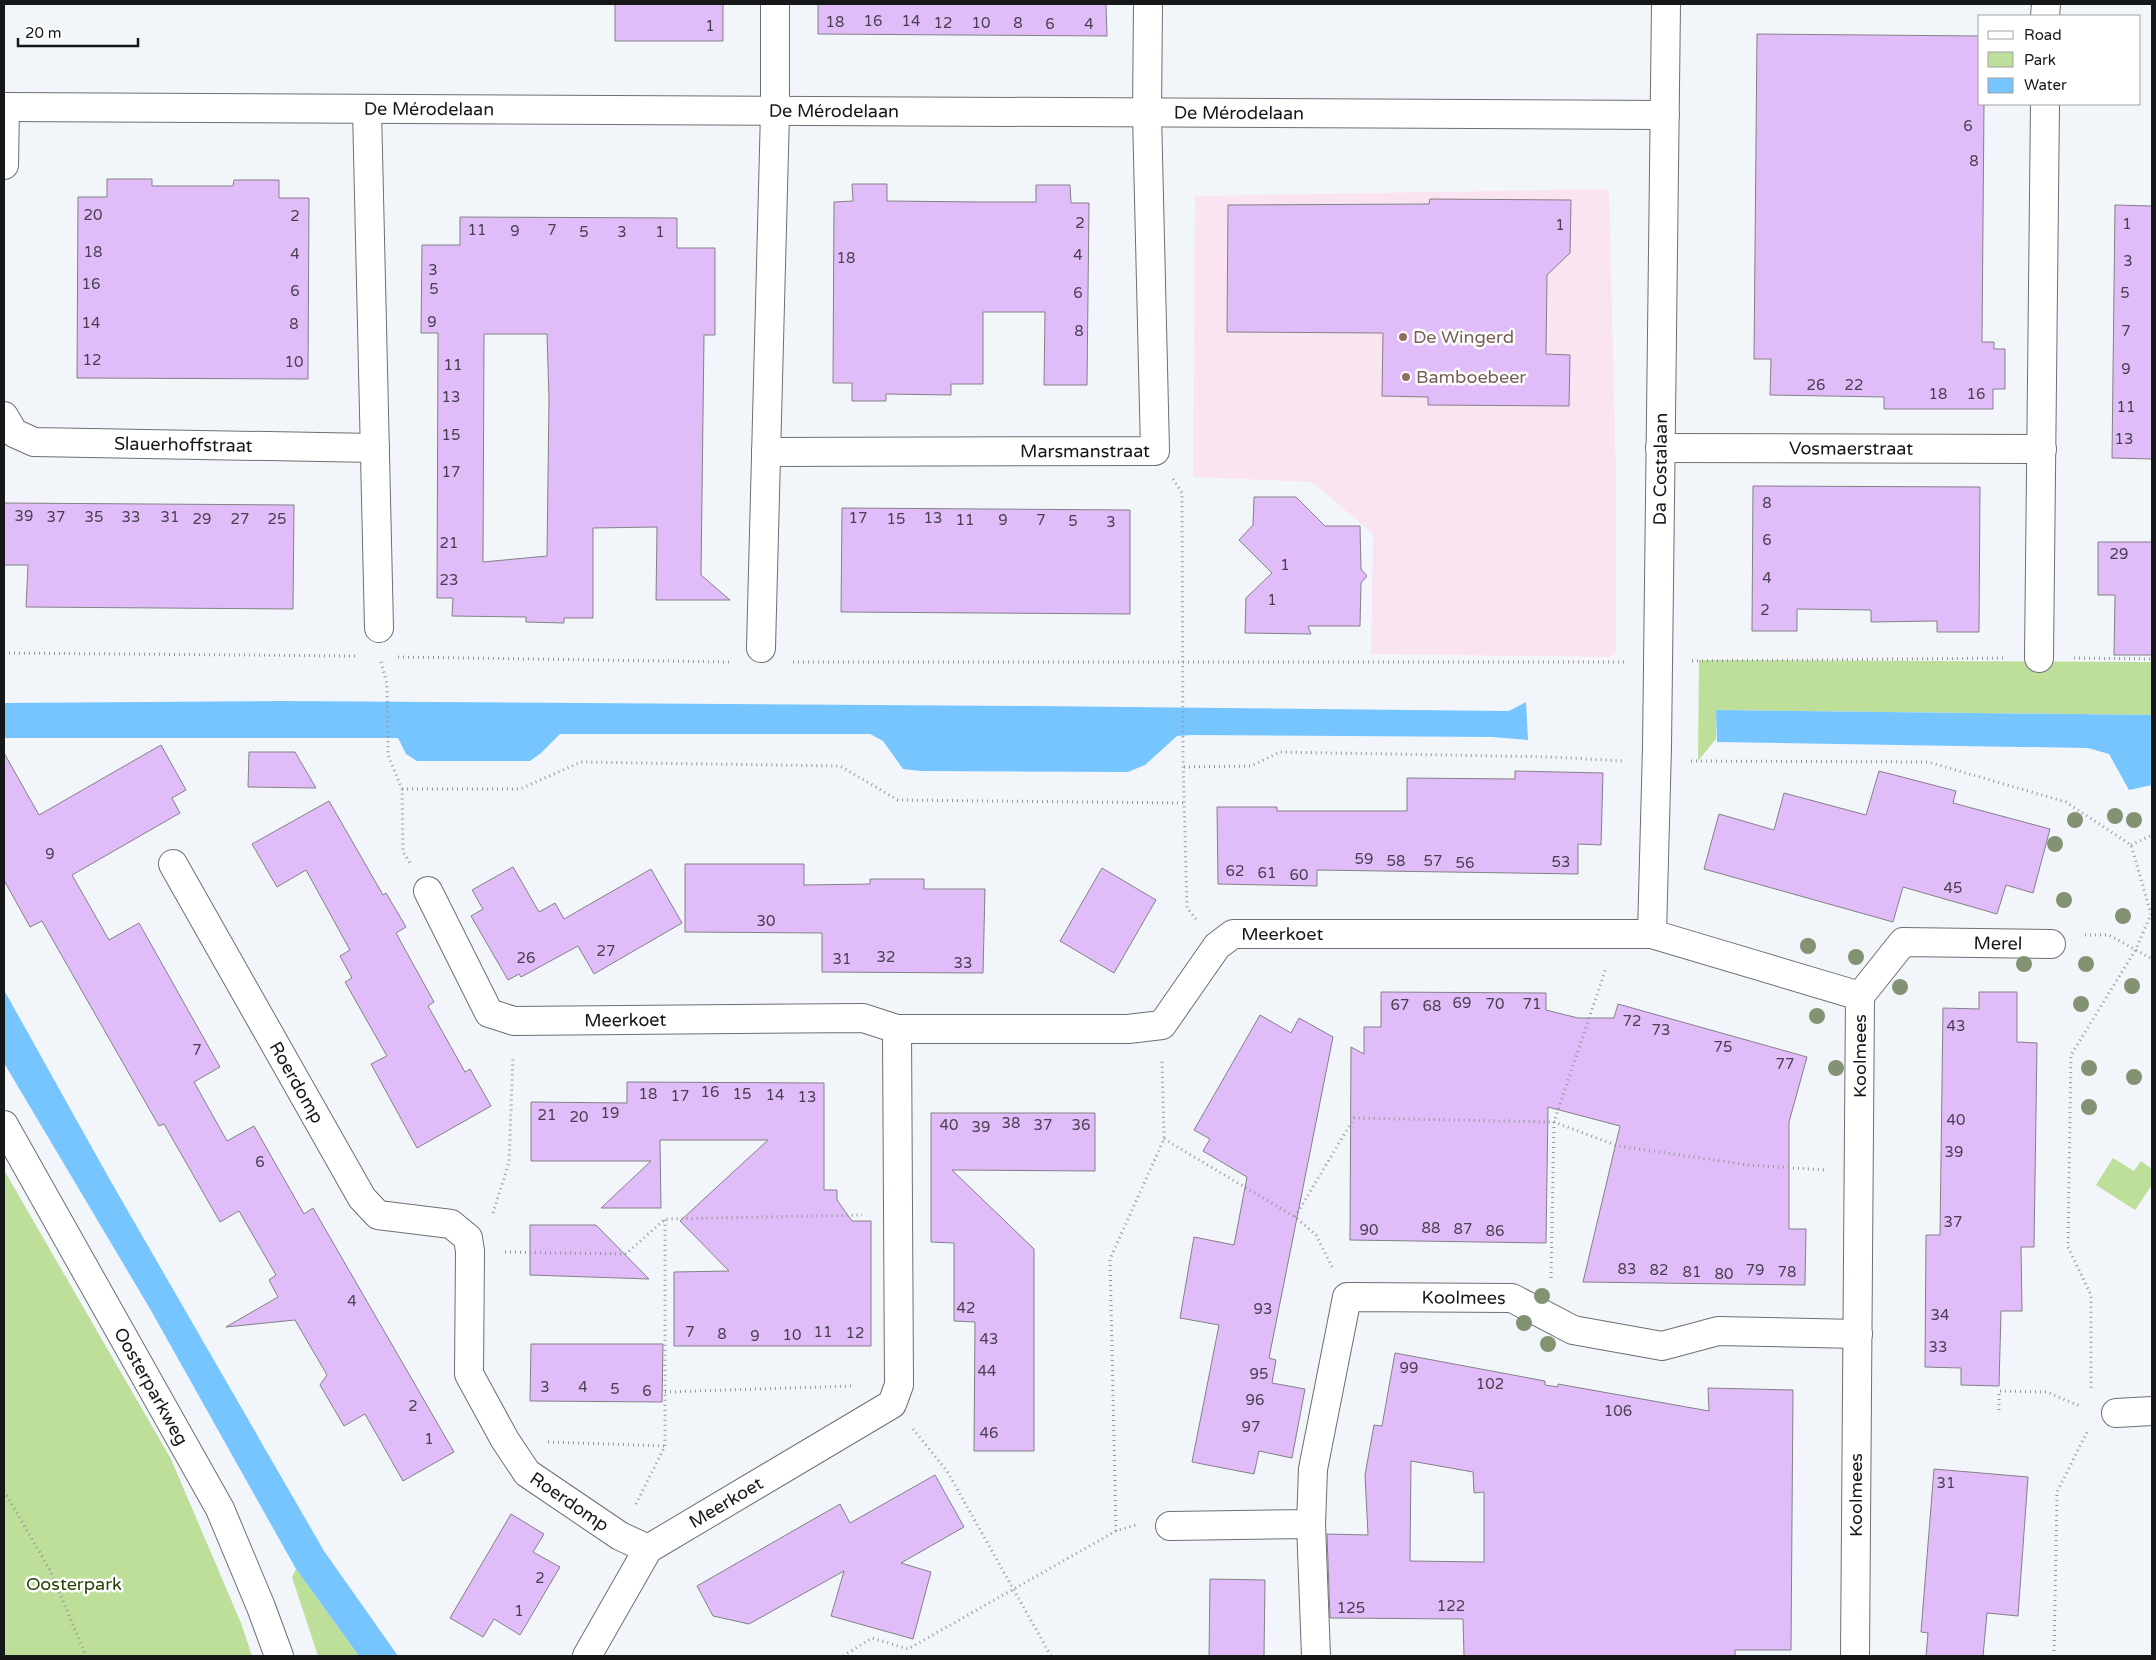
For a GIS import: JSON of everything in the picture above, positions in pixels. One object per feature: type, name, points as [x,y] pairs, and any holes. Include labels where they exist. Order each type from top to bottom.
[{"type":"street","points":[[761,648],[775,112],[775,4]]},
{"type":"street","name":"Marsmanstraat","points":[[766,452],[1156,451],[1146,114],[1148,4]]},
{"type":"street","name":"Da Costalaan","points":[[1652,934],[1658,649],[1666,4]]},
{"type":"street","points":[[2039,658],[2045,105]]},
{"type":"street","points":[[4,107],[4,165]]},
{"type":"street","name":"De Mérodelaan","points":[[4,107],[1665,115]]},
{"type":"street","points":[[368,110],[379,628]]},
{"type":"street","name":"Slauerhoffstraat","points":[[4,416],[14,433],[34,442],[375,448]]},
{"type":"street","name":"Vosmaerstraat","points":[[1660,448],[2042,449]]},
{"type":"street","name":"Roerdomp","points":[[173,864],[362,1198],[378,1215],[451,1224],[469,1244],[469,1374],[505,1440],[527,1473],[620,1536],[648,1549]]},
{"type":"street","name":"Meerkoet","points":[[428,891],[489,1013],[514,1021],[863,1018],[897,1029],[1128,1029],[1162,1025],[1217,946],[1232,934],[1652,934]]},
{"type":"street","name":"Koolmees","points":[[1652,934],[1860,996],[1855,1656]]},
{"type":"street","name":"Merel","points":[[1860,996],[1903,942],[2051,944]]},
{"type":"street","points":[[895,1394],[898,1215],[897,1029]]},
{"type":"street","name":"Oosterparkweg","points":[[4,1125],[220,1508],[261,1606],[279,1656]]},
{"type":"street","points":[[1316,1656],[1311,1524],[1313,1469],[1346,1298]]},
{"type":"street","name":"Koolmees","points":[[1346,1298],[1512,1298],[1573,1330],[1662,1346],[1718,1331],[1858,1334]]},
{"type":"street","name":"Meerkoet","points":[[587,1656],[648,1549],[895,1394]]},
{"type":"street","points":[[2103,1412],[2152,1411]]},
{"type":"street","points":[[1170,1526],[1311,1524]]},
{"type":"path","points":[[1156,451],[1182,492],[1183,758],[1187,908],[1217,946]]},
{"type":"path","points":[[4,653],[360,656]]},
{"type":"path","points":[[390,657],[732,662]]},
{"type":"path","points":[[1686,661],[2152,659]]},
{"type":"path","points":[[791,662],[1183,664],[1633,662]]},
{"type":"path","points":[[387,684],[388,755],[402,789],[403,852],[428,891]]},
{"type":"path","points":[[1184,767],[1251,766],[1280,752],[1553,757],[1631,762]]},
{"type":"path","points":[[1688,761],[1928,762],[2066,802],[2130,845],[2151,914],[2136,949],[2071,1055],[2068,1247],[2091,1294],[2091,1392]]},
{"type":"path","points":[[402,789],[520,789],[581,762],[840,766],[898,800],[1184,803]]},
{"type":"path","points":[[2130,845],[2152,836]]},
{"type":"path","points":[[1550,1317],[1554,1122],[1617,934]]},
{"type":"path","points":[[2051,944],[2066,936],[2109,936],[2152,959]]},
{"type":"path","points":[[469,1244],[490,1222],[509,1162],[514,1021]]},
{"type":"path","points":[[1116,1531],[1110,1259],[1164,1139],[1162,1025]]},
{"type":"path","points":[[1295,1217],[1354,1118],[1554,1122],[1618,1146],[1749,1165],[1860,1172]]},
{"type":"path","points":[[1164,1139],[1295,1217],[1316,1234],[1346,1298]]},
{"type":"path","points":[[469,1244],[626,1254],[665,1219],[898,1215]]},
{"type":"path","points":[[620,1536],[665,1446],[665,1219]]},
{"type":"path","points":[[1999,1410],[2000,1391],[2047,1392],[2103,1412]]},
{"type":"path","points":[[664,1392],[895,1394],[947,1471],[1051,1656]]},
{"type":"path","points":[[2054,1656],[2057,1492],[2088,1430]]},
{"type":"path","points":[[505,1440],[665,1446]]},
{"type":"path","points":[[4,1491],[51,1572],[86,1656]]},
{"type":"path","points":[[843,1656],[872,1638],[908,1649],[1116,1531],[1136,1525],[1170,1526]]},
{"type":"shaded area","name":"De Wingerd","points":[[1609,189],[1616,477],[1616,652],[1610,657],[1371,654],[1373,534],[1312,482],[1193,477],[1195,196]]},
{"type":"green space","points":[[1699,660],[2152,662],[2152,715],[1716,710],[1716,739],[1698,761]]},
{"type":"green space","points":[[2113,1158],[2134,1171],[2141,1161],[2152,1169],[2152,1185],[2135,1210],[2096,1185]]},
{"type":"green space","name":"Oosterpark","points":[[4,1170],[171,1459],[241,1623],[252,1656],[4,1656]]},
{"type":"green space","points":[[296,1569],[359,1656],[318,1656],[292,1577]]},
{"type":"water","points":[[281,701],[1509,711],[1526,702],[1528,740],[1492,737],[1177,736],[1145,765],[1128,772],[921,771],[903,769],[883,741],[870,734],[560,734],[530,761],[417,761],[406,754],[398,738],[4,738],[4,703]]},
{"type":"water","points":[[1716,710],[2152,715],[2152,785],[2129,790],[2109,754],[2088,748],[1717,742]]},
{"type":"water","points":[[4,990],[110,1180],[324,1551],[398,1656],[359,1656],[296,1569],[149,1307],[4,1063]]},
{"type":"building","points":[[615,4],[723,4],[723,41],[615,41]]},
{"type":"building","points":[[818,4],[1106,4],[1107,36],[818,34]]},
{"type":"building","points":[[1757,34],[1978,36],[1978,105],[1984,105],[1982,342],[1994,342],[1994,349],[2005,349],[2005,389],[1993,389],[1993,409],[1884,409],[1884,397],[1770,395],[1771,359],[1754,359]]},
{"type":"building","points":[[107,179],[152,179],[152,186],[233,186],[234,180],[279,180],[279,198],[309,198],[308,379],[77,378],[78,197],[107,197]]},
{"type":"building","points":[[852,184],[887,184],[887,201],[980,202],[1036,202],[1036,185],[1070,185],[1071,203],[1089,203],[1087,385],[1044,385],[1045,312],[983,312],[983,384],[951,384],[951,395],[886,394],[886,401],[852,401],[852,383],[833,383],[834,202],[853,201]]},
{"type":"building","points":[[1430,199],[1571,200],[1570,253],[1547,275],[1546,354],[1570,355],[1569,406],[1428,405],[1428,397],[1382,396],[1383,333],[1227,332],[1228,205],[1429,204]]},
{"type":"building","points":[[2115,205],[2152,206],[2152,459],[2112,458]]},
{"type":"building","points":[[460,217],[677,218],[677,248],[715,248],[715,335],[704,335],[701,575],[730,600],[656,600],[657,527],[593,528],[593,618],[564,618],[564,623],[526,622],[526,617],[452,616],[453,598],[437,598],[438,333],[421,333],[422,245],[460,245]],"holes":[[[484,334],[547,334],[549,399],[547,556],[483,562]]]},
{"type":"building","points":[[1753,486],[1980,487],[1979,632],[1937,632],[1937,621],[1871,622],[1871,610],[1797,609],[1797,631],[1752,631]]},
{"type":"building","points":[[1254,497],[1296,497],[1325,526],[1360,526],[1361,569],[1367,576],[1361,583],[1360,626],[1308,626],[1311,634],[1245,633],[1246,598],[1272,573],[1239,540],[1253,525]]},
{"type":"building","points":[[4,503],[294,505],[293,609],[26,607],[28,565],[4,565]]},
{"type":"building","points":[[842,508],[1130,510],[1130,614],[841,612]]},
{"type":"building","points":[[2098,542],[2152,542],[2152,655],[2114,655],[2115,595],[2098,595]]},
{"type":"building","points":[[161,745],[186,790],[172,798],[180,813],[72,875],[109,940],[139,923],[220,1067],[194,1082],[227,1141],[254,1126],[304,1214],[313,1208],[454,1452],[403,1481],[365,1414],[344,1426],[320,1385],[327,1375],[295,1320],[226,1327],[278,1297],[269,1280],[276,1275],[239,1211],[220,1222],[164,1124],[159,1126],[42,921],[30,927],[4,880],[4,753],[39,815]]},
{"type":"building","points":[[249,752],[295,752],[316,788],[248,787]]},
{"type":"building","points":[[1515,771],[1603,773],[1601,845],[1578,844],[1578,874],[1317,870],[1317,886],[1218,884],[1217,807],[1277,807],[1277,811],[1407,811],[1407,778],[1515,779]]},
{"type":"building","points":[[1879,771],[1956,791],[1953,803],[2050,829],[2033,893],[2006,885],[1997,914],[1903,887],[1893,922],[1704,869],[1719,814],[1774,830],[1784,793],[1866,815]]},
{"type":"building","points":[[329,801],[383,895],[386,893],[406,927],[396,933],[434,1002],[428,1006],[465,1072],[470,1069],[491,1106],[417,1148],[371,1064],[387,1056],[345,982],[352,978],[340,956],[350,950],[306,870],[277,887],[252,844]]},
{"type":"building","points":[[685,864],[804,864],[804,885],[870,884],[870,879],[924,879],[924,889],[985,889],[983,973],[822,972],[822,933],[685,932]]},
{"type":"building","points":[[513,867],[539,912],[555,903],[564,919],[651,869],[682,923],[594,974],[578,946],[521,977],[519,974],[508,980],[471,916],[483,909],[472,890]]},
{"type":"building","points":[[1102,868],[1156,900],[1114,973],[1060,941]]},
{"type":"building","points":[[1381,992],[1546,993],[1546,1010],[1578,1018],[1614,1018],[1618,1004],[1807,1057],[1789,1122],[1789,1229],[1806,1229],[1805,1285],[1583,1282],[1620,1126],[1548,1107],[1546,1243],[1350,1240],[1351,1047],[1364,1054],[1364,1027],[1381,1027]]},
{"type":"building","points":[[1979,992],[2017,992],[2017,1042],[2037,1043],[2034,1247],[2021,1247],[2022,1311],[2001,1311],[1999,1386],[1961,1385],[1961,1368],[1925,1367],[1926,1235],[1940,1235],[1943,1008],[1979,1009]]},
{"type":"building","points":[[1260,1015],[1291,1033],[1299,1018],[1333,1037],[1269,1358],[1276,1360],[1272,1383],[1305,1389],[1292,1458],[1259,1451],[1254,1474],[1192,1462],[1219,1325],[1180,1318],[1194,1237],[1234,1245],[1247,1177],[1203,1151],[1210,1139],[1194,1130]]},
{"type":"building","points":[[627,1082],[824,1083],[824,1190],[837,1190],[837,1200],[852,1221],[871,1221],[871,1346],[674,1346],[674,1272],[729,1271],[680,1221],[768,1140],[660,1140],[661,1208],[601,1208],[651,1161],[531,1161],[531,1102],[627,1103]]},
{"type":"building","points":[[931,1113],[1095,1113],[1095,1171],[952,1170],[1034,1249],[1034,1451],[974,1451],[975,1322],[954,1321],[954,1243],[931,1242]]},
{"type":"building","points":[[530,1225],[596,1225],[649,1279],[530,1275]]},
{"type":"building","points":[[531,1344],[663,1344],[662,1402],[530,1401]]},
{"type":"building","points":[[1395,1353],[1545,1381],[1545,1385],[1558,1387],[1558,1384],[1709,1411],[1708,1388],[1793,1390],[1791,1650],[1735,1650],[1735,1656],[1464,1656],[1463,1619],[1330,1618],[1327,1534],[1368,1535],[1365,1475],[1374,1425],[1382,1426]],"holes":[[[1411,1461],[1473,1472],[1474,1493],[1484,1492],[1484,1562],[1410,1561]]]},
{"type":"building","points":[[1934,1469],[2028,1477],[2018,1616],[1987,1613],[1983,1656],[1926,1656],[1928,1633],[1921,1632]]},
{"type":"building","points":[[935,1475],[964,1527],[901,1563],[931,1572],[913,1639],[831,1616],[844,1571],[749,1624],[713,1616],[697,1586],[840,1504],[850,1523]]},
{"type":"building","points":[[511,1514],[544,1534],[533,1552],[560,1567],[520,1635],[494,1619],[483,1637],[450,1618]]},
{"type":"building","points":[[1210,1579],[1265,1580],[1264,1656],[1209,1656]]},
{"type":"place","name":"De Wingerd","points":[[1403,337]]},
{"type":"place","name":"Bamboebeer","points":[[1406,377]]}]
